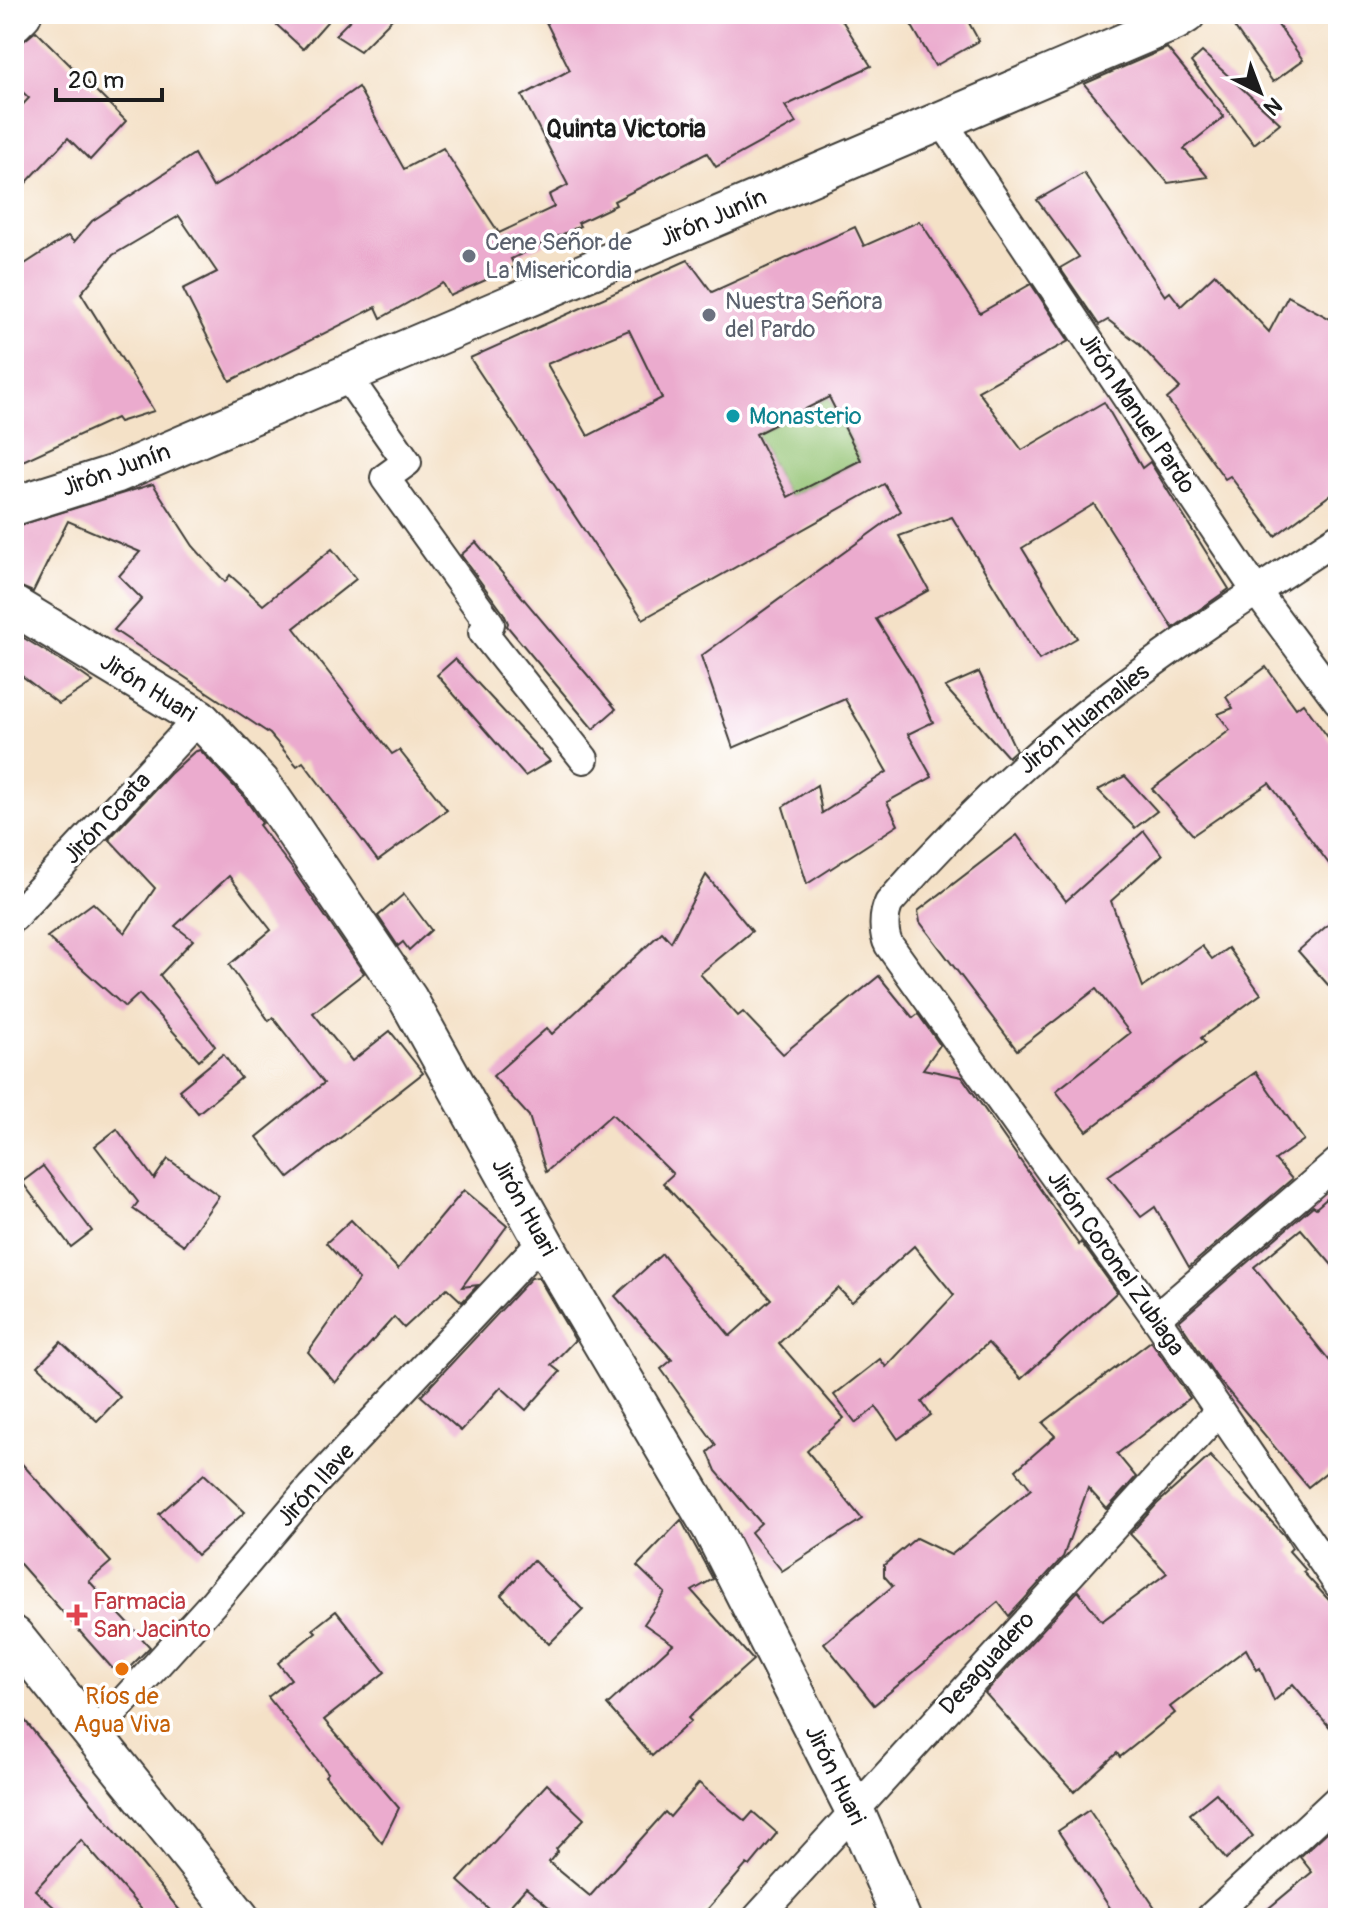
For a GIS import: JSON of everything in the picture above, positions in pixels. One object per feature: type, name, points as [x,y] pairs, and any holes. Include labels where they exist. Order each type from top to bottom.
[{"type":"street","points":[[14,22],[22,14]]},
{"type":"street","name":"Jirón Junín","points":[[14,506],[115,474],[1186,14]]},
{"type":"street","name":"Jirón Manuel Pardo","points":[[942,121],[1256,591],[1338,701]]},
{"type":"street","points":[[346,375],[407,462],[385,478],[490,624],[483,632],[584,759]]},
{"type":"street","name":"Jirón Huamalies","points":[[889,945],[885,936],[885,910],[889,903],[934,851],[995,792],[1111,693],[1256,591],[1338,538]]},
{"type":"street","name":"Jirón Huari","points":[[14,606],[199,718],[260,782],[408,999],[543,1240],[711,1527],[854,1809],[901,1918]]},
{"type":"street","name":"Jirón Coata","points":[[14,917],[199,718]]},
{"type":"street","name":"Jirón Coronel Zubiaga","points":[[889,945],[1156,1318],[1338,1584]]},
{"type":"street","points":[[1156,1318],[1338,1162]]},
{"type":"street","name":"Jirón Ilave","points":[[93,1735],[213,1603],[311,1487],[543,1240]]},
{"type":"street","name":"Desaguadero","points":[[757,1918],[1219,1411]]},
{"type":"street","points":[[14,1636],[240,1918]]},
{"type":"street","points":[[1210,1918],[1338,1799]]},
{"type":"green space","points":[[829,397],[861,460],[788,497],[756,434]]},
{"type":"building","points":[[265,14],[334,14],[303,49]]},
{"type":"building","points":[[356,14],[397,14],[360,51],[335,35]]},
{"type":"building","points":[[542,14],[838,14],[871,66],[785,106],[796,123],[716,167],[707,153],[614,201],[616,205],[578,223],[580,226],[511,259],[515,267],[450,296],[443,283],[381,318],[376,307],[230,381],[183,289],[217,272],[179,216],[113,255],[81,293],[154,411],[119,422],[116,418],[14,465],[14,271],[68,236],[74,242],[92,221],[194,154],[213,187],[358,87],[404,169],[443,148],[499,233],[554,207],[549,195],[568,185],[522,96],[570,70]]},
{"type":"building","points":[[905,14],[964,14],[979,41],[935,66]]},
{"type":"building","points":[[1225,14],[1270,14],[1303,60],[1273,82]]},
{"type":"building","points":[[36,31],[126,121],[90,160],[68,138],[14,196],[14,114],[29,98],[14,84],[14,49]]},
{"type":"building","points":[[1167,48],[1224,117],[1184,149],[1208,177],[1168,183],[1084,84]]},
{"type":"building","points":[[1202,52],[1280,123],[1254,144],[1191,62]]},
{"type":"building","points":[[1084,173],[1165,296],[1170,292],[1181,306],[1215,274],[1269,332],[1288,296],[1338,323],[1338,489],[1275,536],[1230,476],[1225,479],[1167,399],[1180,388],[1138,343],[1108,320],[1099,325],[1060,268],[1079,257],[1037,200]]},
{"type":"building","points":[[920,221],[980,313],[1031,284],[1069,341],[978,391],[1022,450],[1104,402],[1142,468],[1150,462],[1229,589],[1173,628],[1094,504],[1022,548],[1077,638],[1039,660],[952,517],[899,536],[929,590],[876,619],[913,678],[933,722],[908,734],[932,777],[887,802],[898,825],[807,884],[783,807],[817,785],[822,813],[887,772],[845,699],[733,748],[701,656],[901,511],[884,484],[643,619],[470,358],[688,260],[712,292],[855,227],[864,246]],"holes":[[[629,330],[662,398],[588,436],[547,364]],[[829,397],[861,460],[788,497],[756,434]]]},
{"type":"building","points":[[153,484],[193,546],[225,582],[230,575],[263,605],[332,549],[356,579],[294,628],[392,754],[399,750],[447,810],[378,861],[303,762],[297,766],[270,734],[114,630],[142,599],[119,576],[140,552],[68,521],[33,592],[14,584],[14,527]]},
{"type":"building","points":[[476,542],[616,709],[593,729],[507,626],[504,614],[461,555]]},
{"type":"building","points":[[14,632],[93,682],[59,704],[14,670]]},
{"type":"building","points":[[455,659],[550,761],[525,776],[437,675]]},
{"type":"building","points":[[1266,667],[1296,708],[1303,703],[1338,751],[1338,876],[1269,783],[1193,835],[1152,789],[1230,730],[1218,714],[1233,708],[1226,697]]},
{"type":"building","points":[[979,672],[1016,750],[1008,757],[945,687]]},
{"type":"building","points":[[200,750],[243,796],[262,823],[259,825],[364,973],[313,1013],[352,1061],[390,1031],[423,1073],[289,1178],[257,1137],[324,1083],[273,1018],[269,1021],[229,965],[271,930],[229,876],[175,926],[193,940],[160,975],[215,1046],[199,1060],[139,994],[125,1007],[47,937],[93,903],[125,933],[155,888],[109,839],[170,774]]},
{"type":"building","points":[[1125,776],[1157,811],[1135,828],[1098,790]]},
{"type":"building","points":[[1144,831],[1162,855],[1111,901],[1143,987],[1202,946],[1212,959],[1228,948],[1261,994],[1201,1038],[1205,1043],[1087,1131],[1056,1091],[1130,1033],[1096,989],[1017,1050],[920,922],[918,911],[1017,835],[1066,901]]},
{"type":"building","points":[[706,875],[752,931],[700,974],[738,1016],[743,1012],[783,1054],[879,976],[913,1018],[918,1014],[940,1045],[923,1069],[962,1077],[1079,1245],[1081,1242],[1117,1292],[1021,1379],[988,1343],[922,1402],[931,1415],[898,1439],[876,1407],[856,1423],[834,1395],[880,1359],[886,1367],[954,1295],[914,1246],[852,1302],[838,1288],[779,1343],[844,1418],[807,1451],[862,1519],[782,1571],[751,1532],[761,1523],[716,1471],[708,1452],[716,1445],[661,1369],[672,1360],[615,1296],[662,1254],[730,1336],[771,1299],[663,1183],[673,1174],[612,1114],[546,1172],[529,1116],[493,1076],[547,1028],[552,1034],[662,932],[671,942]]},
{"type":"building","points":[[404,894],[431,930],[409,950],[403,942],[398,946],[378,916]]},
{"type":"building","points":[[1338,916],[1338,996],[1298,951]]},
{"type":"building","points":[[223,1054],[241,1078],[198,1113],[179,1090]]},
{"type":"building","points":[[1256,1072],[1304,1140],[1275,1160],[1292,1179],[1189,1267],[1155,1207],[1141,1217],[1108,1176]]},
{"type":"building","points":[[117,1129],[154,1179],[168,1159],[219,1196],[184,1245],[133,1209],[138,1202],[95,1146]]},
{"type":"building","points":[[43,1166],[92,1231],[71,1247],[22,1182]]},
{"type":"building","points":[[1338,1189],[1338,1272],[1301,1229],[1254,1267],[1338,1371],[1338,1463],[1308,1487],[1217,1378],[1179,1321],[1313,1206],[1316,1208]]},
{"type":"building","points":[[464,1190],[507,1226],[462,1287],[478,1285],[462,1302],[447,1288],[404,1328],[394,1317],[335,1383],[308,1352],[359,1279],[326,1243],[351,1220],[398,1269]]},
{"type":"building","points":[[538,1277],[575,1340],[551,1365],[560,1372],[526,1410],[501,1387],[461,1431],[421,1396],[531,1278]]},
{"type":"building","points":[[1151,1341],[1190,1398],[1117,1454],[1136,1477],[1107,1509],[1088,1488],[1063,1557],[1009,1616],[998,1602],[874,1705],[824,1643],[893,1586],[884,1576],[884,1565],[916,1538],[951,1555],[1031,1489],[1016,1470],[1055,1436],[1043,1423]]},
{"type":"building","points":[[61,1342],[120,1397],[97,1421],[38,1366]]},
{"type":"building","points":[[14,1455],[111,1562],[89,1581],[150,1647],[120,1677],[14,1557]]},
{"type":"building","points":[[1210,1456],[1284,1535],[1292,1548],[1289,1551],[1306,1570],[1303,1572],[1338,1610],[1338,1737],[1293,1684],[1274,1701],[1260,1668],[1257,1670],[1246,1649],[1170,1707],[1175,1713],[1120,1757],[1117,1753],[1074,1792],[985,1693],[1078,1591],[1102,1621],[1167,1573],[1130,1534],[1157,1504]]},
{"type":"building","points":[[204,1474],[245,1512],[197,1555],[159,1514]]},
{"type":"building","points":[[681,1520],[713,1579],[692,1591],[753,1660],[688,1718],[691,1721],[652,1756],[607,1705],[673,1644],[644,1624],[665,1593],[637,1566]]},
{"type":"building","points":[[533,1560],[583,1610],[549,1644],[501,1595]]},
{"type":"building","points":[[336,1611],[385,1672],[324,1720],[399,1808],[382,1843],[325,1776],[328,1773],[268,1697],[291,1679],[278,1663]]},
{"type":"building","points":[[14,1707],[186,1918],[149,1918],[81,1840],[35,1890],[66,1918],[14,1918]]},
{"type":"building","points":[[699,1783],[745,1821],[753,1812],[777,1833],[700,1918],[562,1918],[526,1888],[499,1918],[458,1881],[547,1784],[584,1819],[556,1849],[558,1851],[549,1862],[590,1896],[665,1812],[670,1817]]},
{"type":"building","points":[[1216,1793],[1253,1836],[1226,1859],[1190,1814]]},
{"type":"building","points":[[1089,1810],[1162,1918],[1117,1918],[1058,1831]]},
{"type":"building","points":[[1338,1822],[1338,1918],[1257,1918],[1312,1872],[1300,1857]]},
{"type":"place","name":"Cene Señor de La Misericordia","points":[[469,256]]},
{"type":"place","name":"Nuestra Señora del Pardo","points":[[709,315]]},
{"type":"place","name":"Monasterio","points":[[733,416]]},
{"type":"place","name":"Farmacia San Jacinto","points":[[77,1615]]},
{"type":"place","name":"Ríos de Agua Viva","points":[[122,1669]]},
{"type":"district","name":"Quinta Victoria","points":[[626,129]]}]
